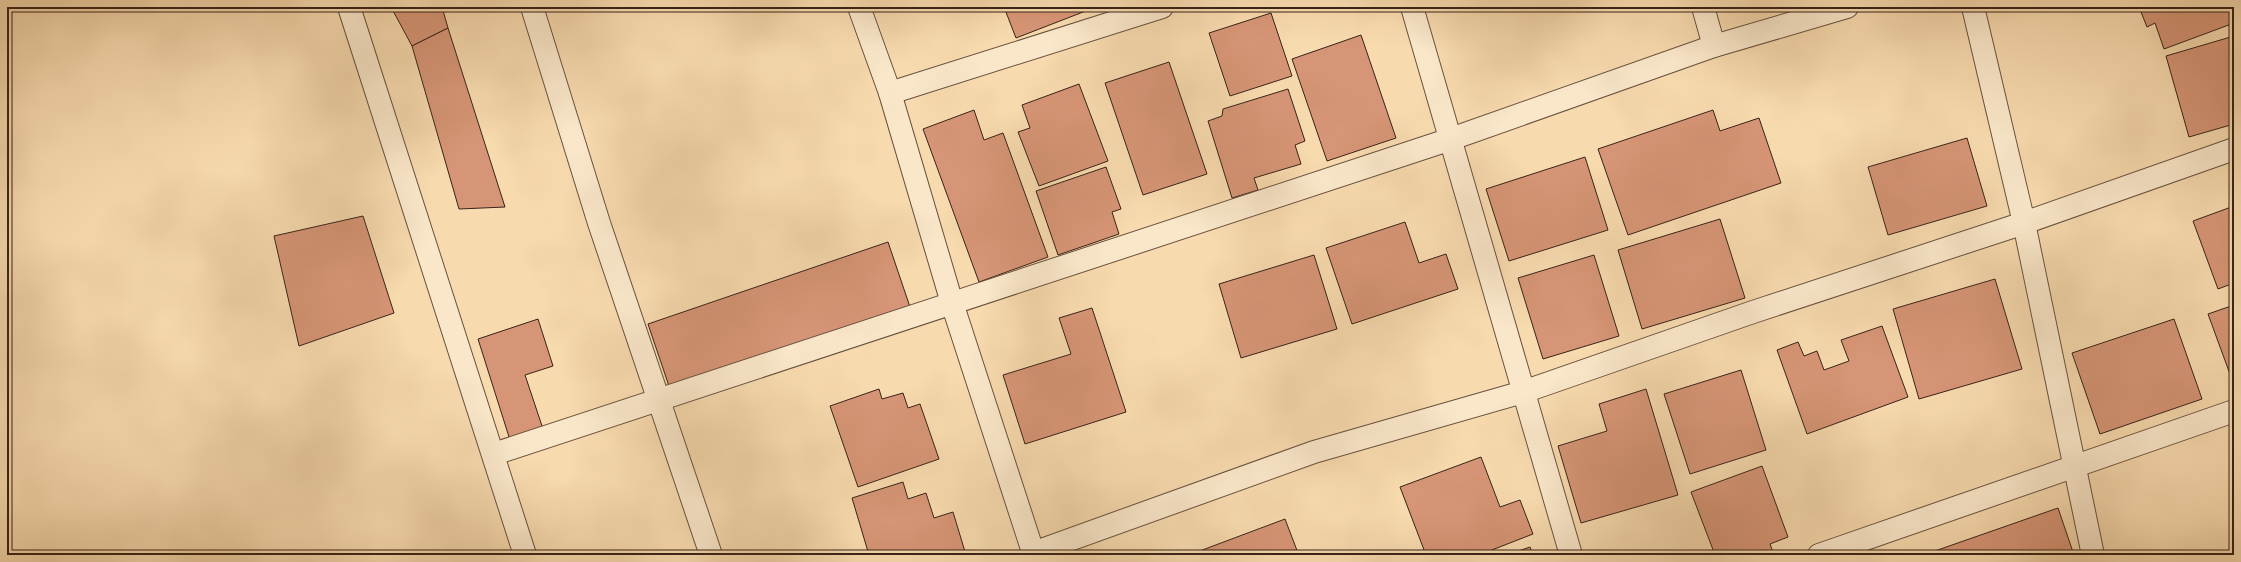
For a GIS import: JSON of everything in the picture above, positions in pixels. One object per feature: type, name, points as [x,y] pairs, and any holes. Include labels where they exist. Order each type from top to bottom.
[{"type":"street","points":[[349,7],[494,454],[525,555]]},
{"type":"street","points":[[532,7],[599,223],[712,555]]},
{"type":"street","points":[[859,7],[890,93],[952,303],[1034,554],[1314,452],[1523,392],[1753,312],[2024,223],[2234,149]]},
{"type":"street","points":[[890,93],[1162,7]]},
{"type":"street","points":[[1412,7],[1571,555]]},
{"type":"street","points":[[1703,7],[1714,46]]},
{"type":"street","points":[[494,454],[1451,139],[1714,46],[1847,7]]},
{"type":"street","points":[[1973,7],[2024,223],[2076,465],[2093,555]]},
{"type":"street","points":[[1819,555],[2234,411]]},
{"type":"building","points":[[391,7],[442,7],[448,28],[412,46]]},
{"type":"building","points":[[1004,7],[1096,7],[1016,38]]},
{"type":"building","points":[[2139,7],[2234,7],[2234,23],[2164,49],[2155,23],[2147,27]]},
{"type":"building","points":[[1271,13],[1292,76],[1230,96],[1209,33]]},
{"type":"building","points":[[448,28],[505,207],[459,209],[412,46]]},
{"type":"building","points":[[1361,35],[1396,138],[1327,161],[1292,59]]},
{"type":"building","points":[[2234,36],[2234,124],[2189,137],[2166,56]]},
{"type":"building","points":[[1169,62],[1207,174],[1143,195],[1105,83]]},
{"type":"building","points":[[1079,84],[1108,161],[1039,186],[1018,132],[1030,128],[1022,105]]},
{"type":"building","points":[[1288,89],[1305,141],[1295,145],[1301,164],[1254,178],[1258,190],[1232,198],[1208,121],[1222,116],[1223,109]]},
{"type":"building","points":[[974,110],[984,140],[1003,133],[1048,257],[979,282],[923,129]]},
{"type":"building","points":[[1713,110],[1720,131],[1759,118],[1781,183],[1628,235],[1598,149]]},
{"type":"building","points":[[1967,138],[1987,206],[1888,235],[1868,167]]},
{"type":"building","points":[[1585,157],[1608,230],[1509,261],[1486,189]]},
{"type":"building","points":[[1106,167],[1121,209],[1112,212],[1119,234],[1058,255],[1036,191]]},
{"type":"building","points":[[2234,206],[2234,283],[2218,289],[2193,221]]},
{"type":"building","points":[[363,216],[394,313],[299,346],[274,236]]},
{"type":"building","points":[[1720,219],[1745,298],[1642,329],[1618,250]]},
{"type":"building","points":[[1405,222],[1419,263],[1446,254],[1458,289],[1352,324],[1326,248]]},
{"type":"building","points":[[888,242],[910,307],[670,389],[648,324]]},
{"type":"building","points":[[1314,255],[1337,329],[1241,358],[1219,284]]},
{"type":"building","points":[[1594,255],[1619,336],[1543,359],[1518,278]]},
{"type":"building","points":[[1995,279],[2022,369],[1919,399],[1893,309]]},
{"type":"building","points":[[2234,305],[2234,385],[2208,314]]},
{"type":"building","points":[[1092,308],[1126,412],[1025,444],[1003,375],[1071,354],[1059,318]]},
{"type":"building","points":[[538,319],[553,366],[525,375],[543,429],[510,440],[478,339]]},
{"type":"building","points":[[2174,319],[2202,399],[2100,434],[2072,353]]},
{"type":"building","points":[[1882,326],[1908,397],[1807,434],[1777,350],[1798,342],[1804,356],[1817,351],[1824,370],[1849,361],[1841,340]]},
{"type":"building","points":[[1741,370],[1766,450],[1690,474],[1664,394]]},
{"type":"building","points":[[879,389],[882,399],[903,393],[908,408],[920,404],[939,459],[858,487],[830,406]]},
{"type":"building","points":[[1646,389],[1678,495],[1581,523],[1558,446],[1607,431],[1599,404]]},
{"type":"building","points":[[1481,457],[1500,507],[1520,500],[1533,534],[1479,555],[1426,555],[1400,487]]},
{"type":"building","points":[[1762,466],[1788,537],[1770,544],[1774,555],[1715,555],[1691,492]]},
{"type":"building","points":[[903,482],[908,499],[926,493],[934,518],[953,512],[966,555],[869,555],[852,498]]},
{"type":"building","points":[[2058,508],[2074,555],[1933,555],[1932,552]]},
{"type":"building","points":[[1285,519],[1298,553],[1293,555],[1189,555]]},
{"type":"building","points":[[1530,547],[1533,555],[1507,555]]}]
